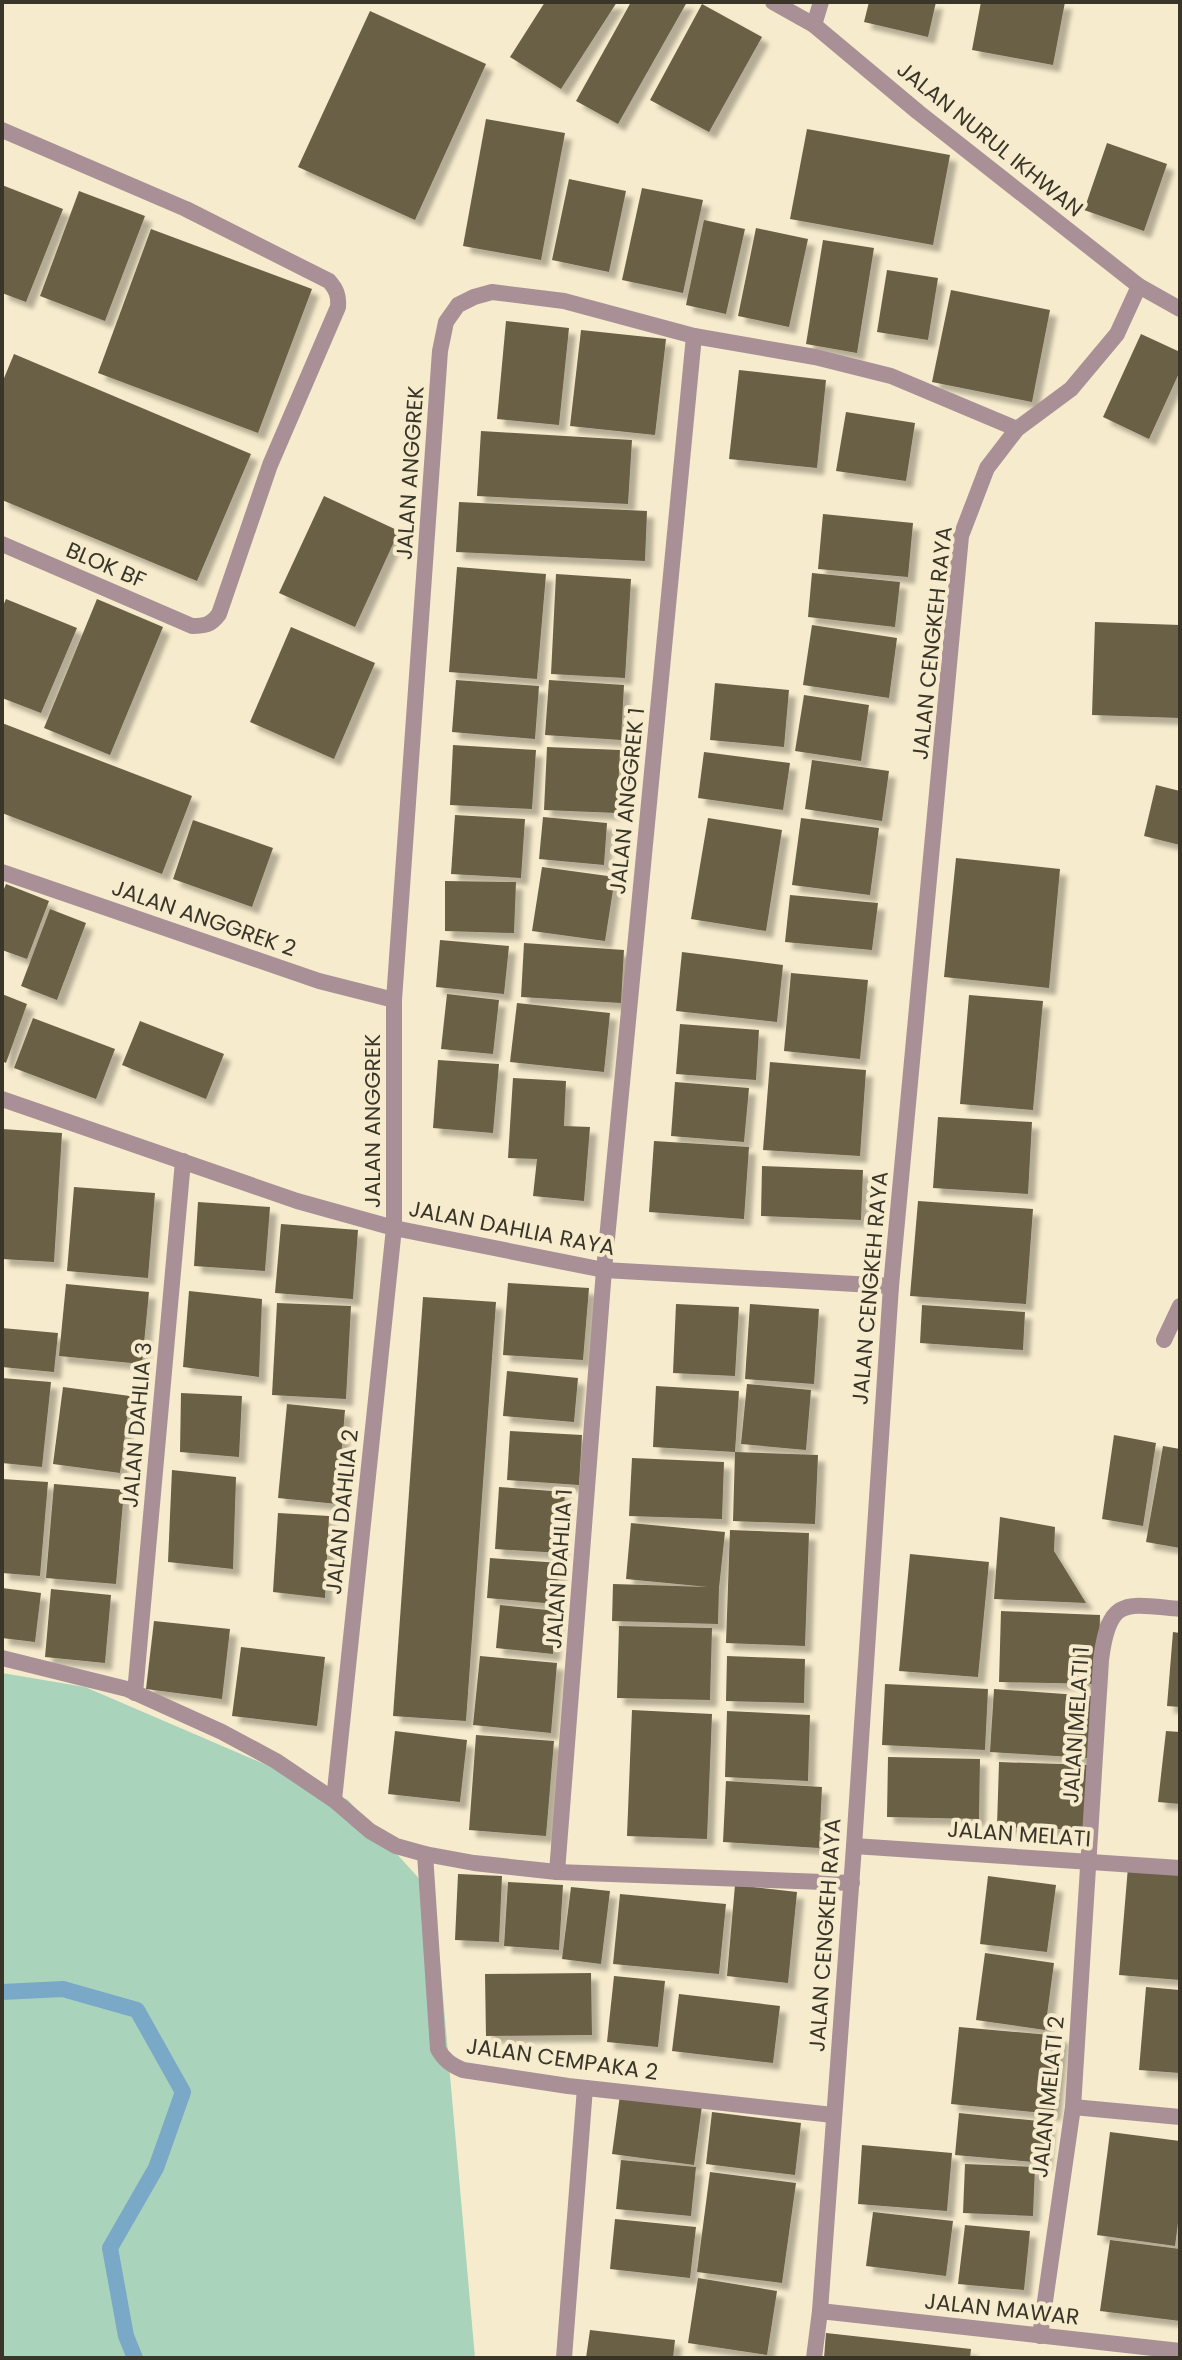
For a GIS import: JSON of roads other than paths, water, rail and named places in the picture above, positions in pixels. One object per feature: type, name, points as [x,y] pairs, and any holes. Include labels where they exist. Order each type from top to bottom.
[{"type":"street","name":"JALAN NURUL IKHWAN","points":[[773,2],[814,25],[918,112],[1139,286],[1180,309]]},
{"type":"street","points":[[814,25],[821,2]]},
{"type":"street","name":"BLOK BF","points":[[2,130],[186,209],[329,281],[339,298],[338,307],[270,465],[219,614],[206,626],[192,626],[2,544]]},
{"type":"street","name":"JALAN CENGKEH RAYA","points":[[814,2358],[852,1883],[891,1286],[961,536],[987,468],[1017,429],[1071,389],[1117,334],[1139,286]]},
{"type":"street","name":"JALAN ANGGREK","points":[[394,1228],[394,1000],[439,367],[446,322],[458,305],[492,292],[564,301],[694,336],[815,357],[891,376],[1017,429]]},
{"type":"street","name":"JALAN ANGGREK 1","points":[[604,1270],[694,336]]},
{"type":"street","name":"JALAN ANGGREK 2","points":[[2,872],[319,981],[394,1000]]},
{"type":"street","name":"JALAN DAHLIA RAYA","points":[[2,1099],[297,1201],[394,1228],[604,1270],[891,1286]]},
{"type":"street","name":"JALAN DAHLIA 3","points":[[135,1693],[183,1161]]},
{"type":"street","name":"JALAN DAHLIA 2","points":[[334,1800],[394,1228]]},
{"type":"street","name":"JALAN DAHLIA 1","points":[[557,1872],[604,1270]]},
{"type":"street","points":[[1164,1340],[1180,1306]]},
{"type":"street","name":"JALAN MELATI 1","points":[[1088,1861],[1105,1630],[1119,1612],[1132,1605],[1180,1609]]},
{"type":"street","points":[[2,1658],[127,1689],[222,1732],[276,1761],[334,1800],[370,1831],[396,1846],[425,1854],[557,1872],[852,1883]]},
{"type":"street","name":"JALAN MELATI","points":[[854,1846],[1180,1868]]},
{"type":"street","name":"JALAN CEMPAKA 2","points":[[425,1854],[438,2049],[453,2066],[585,2088],[833,2115]]},
{"type":"street","name":"JALAN MELATI 2","points":[[1040,2336],[1073,2107],[1088,1861]]},
{"type":"street","points":[[564,2358],[585,2088]]},
{"type":"street","points":[[1073,2107],[1180,2117]]},
{"type":"street","name":"JALAN MAWAR","points":[[820,2311],[1180,2351]]},
{"type":"waterway","points":[[2,1992],[63,1989],[137,2010],[183,2092],[156,2168],[110,2248],[126,2336],[135,2358]]}]
